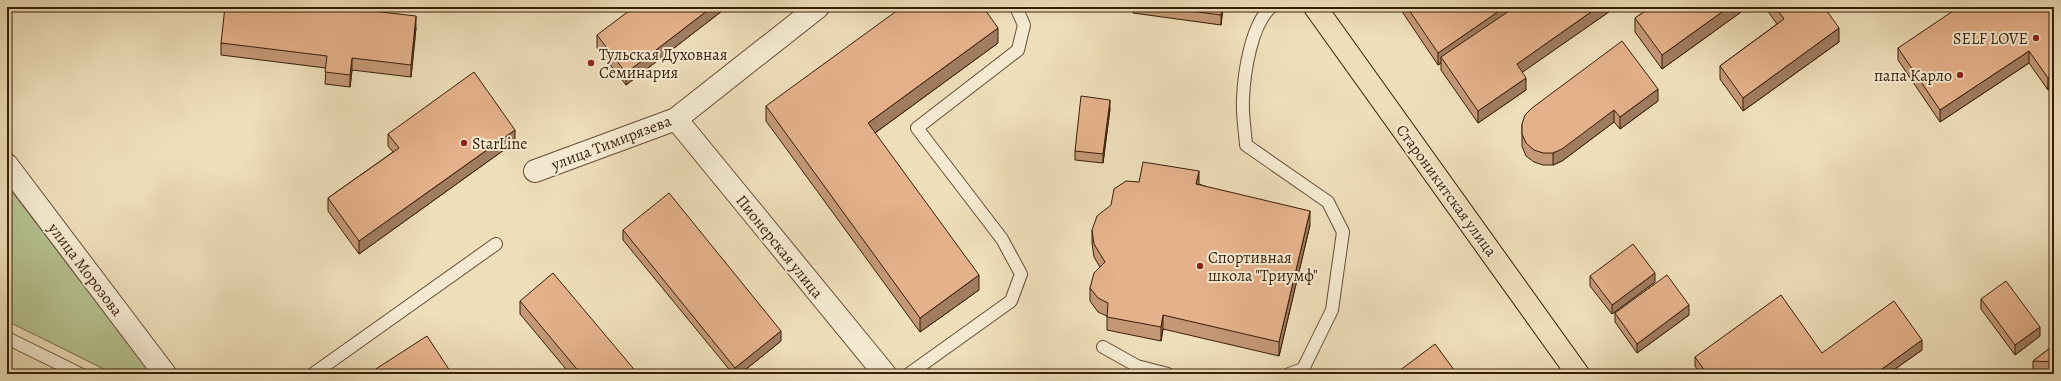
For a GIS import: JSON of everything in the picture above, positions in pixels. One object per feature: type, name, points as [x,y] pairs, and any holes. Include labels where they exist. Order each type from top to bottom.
[{"type":"main road","name":"Староникитская улица","points":[[1315,7],[1578,374]]},
{"type":"street","name":"улица Тимирязева","points":[[535,171],[676,119],[818,7]]},
{"type":"street","name":"Пионерская улица","points":[[676,119],[885,374]]},
{"type":"street","name":"улица Морозова","points":[[7,165],[164,374]]},
{"type":"lane","points":[[909,374],[1011,301],[1021,274],[1002,239],[917,128],[1018,50],[1024,25],[1016,7]]},
{"type":"lane","points":[[1271,7],[1264,13],[1249,51],[1243,99],[1246,145],[1328,202],[1343,232],[1332,310],[1303,369],[1289,374]]},
{"type":"lane","points":[[313,374],[496,244]]},
{"type":"lane","points":[[7,338],[80,374]]},
{"type":"lane","points":[[1103,347],[1136,366],[1168,374]]},
{"type":"green space","points":[[7,185],[151,374],[114,374],[7,321]]},
{"type":"building","points":[[225,7],[338,7],[416,16],[411,65],[352,58],[350,75],[325,72],[327,56],[221,43]]},
{"type":"building","points":[[634,7],[712,7],[626,73],[597,35]]},
{"type":"building","points":[[902,7],[983,7],[998,28],[868,123],[979,275],[920,318],[766,106]]},
{"type":"building","points":[[1159,7],[1222,7],[1221,15]]},
{"type":"building","points":[[1407,7],[1505,7],[1438,53]]},
{"type":"building","points":[[1515,7],[1598,7],[1517,64],[1526,78],[1478,111],[1441,57]]},
{"type":"building","points":[[1651,7],[1729,7],[1662,55],[1635,18]]},
{"type":"building","points":[[1775,7],[1824,7],[1839,28],[1743,98],[1720,66],[1784,19]]},
{"type":"building","name":"папа Карло","points":[[1959,7],[2054,7],[2054,74],[2048,78],[2029,51],[1940,110],[1898,48]]},
{"type":"building","points":[[1622,41],[1658,89],[1620,117],[1614,110],[1562,149],[1553,153],[1543,153],[1534,150],[1526,143],[1522,134],[1522,124],[1525,115],[1532,108]]},
{"type":"building","points":[[474,72],[515,130],[359,241],[328,198],[399,148],[388,134]]},
{"type":"building","points":[[1081,96],[1110,100],[1103,154],[1075,151]]},
{"type":"building","name":"Спортивная школа \"Триумф\"","points":[[1143,162],[1199,171],[1196,184],[1310,211],[1279,342],[1163,315],[1161,327],[1107,317],[1108,303],[1098,298],[1090,288],[1094,273],[1105,262],[1094,244],[1092,230],[1097,216],[1111,205],[1114,189],[1126,181],[1139,182]]},
{"type":"building","points":[[669,193],[781,331],[735,368],[623,230]]},
{"type":"building","points":[[1633,244],[1655,273],[1612,305],[1590,276]]},
{"type":"building","points":[[553,273],[638,374],[581,374],[520,301]]},
{"type":"building","points":[[1667,275],[1689,305],[1637,344],[1615,313]]},
{"type":"building","points":[[2006,281],[2040,327],[2015,345],[1981,299]]},
{"type":"building","points":[[1781,295],[1822,353],[1894,301],[1922,340],[1875,374],[1707,374],[1695,357]]},
{"type":"building","points":[[427,336],[452,374],[368,374]]},
{"type":"building","points":[[1435,344],[1457,374],[1395,374]]},
{"type":"building","points":[[2054,345],[2054,362],[2033,361]]},
{"type":"building","points":[[7,370],[16,374],[7,374]]},
{"type":"place","name":"SELF LOVE","points":[[2036,38]]},
{"type":"place","name":"Тульская Духовная Семинария","points":[[591,63]]},
{"type":"place","name":"папа Карло","points":[[1960,75]]},
{"type":"place","name":"StarLine","points":[[464,143]]},
{"type":"place","name":"Спортивная школа \"Триумф\"","points":[[1200,266]]}]
